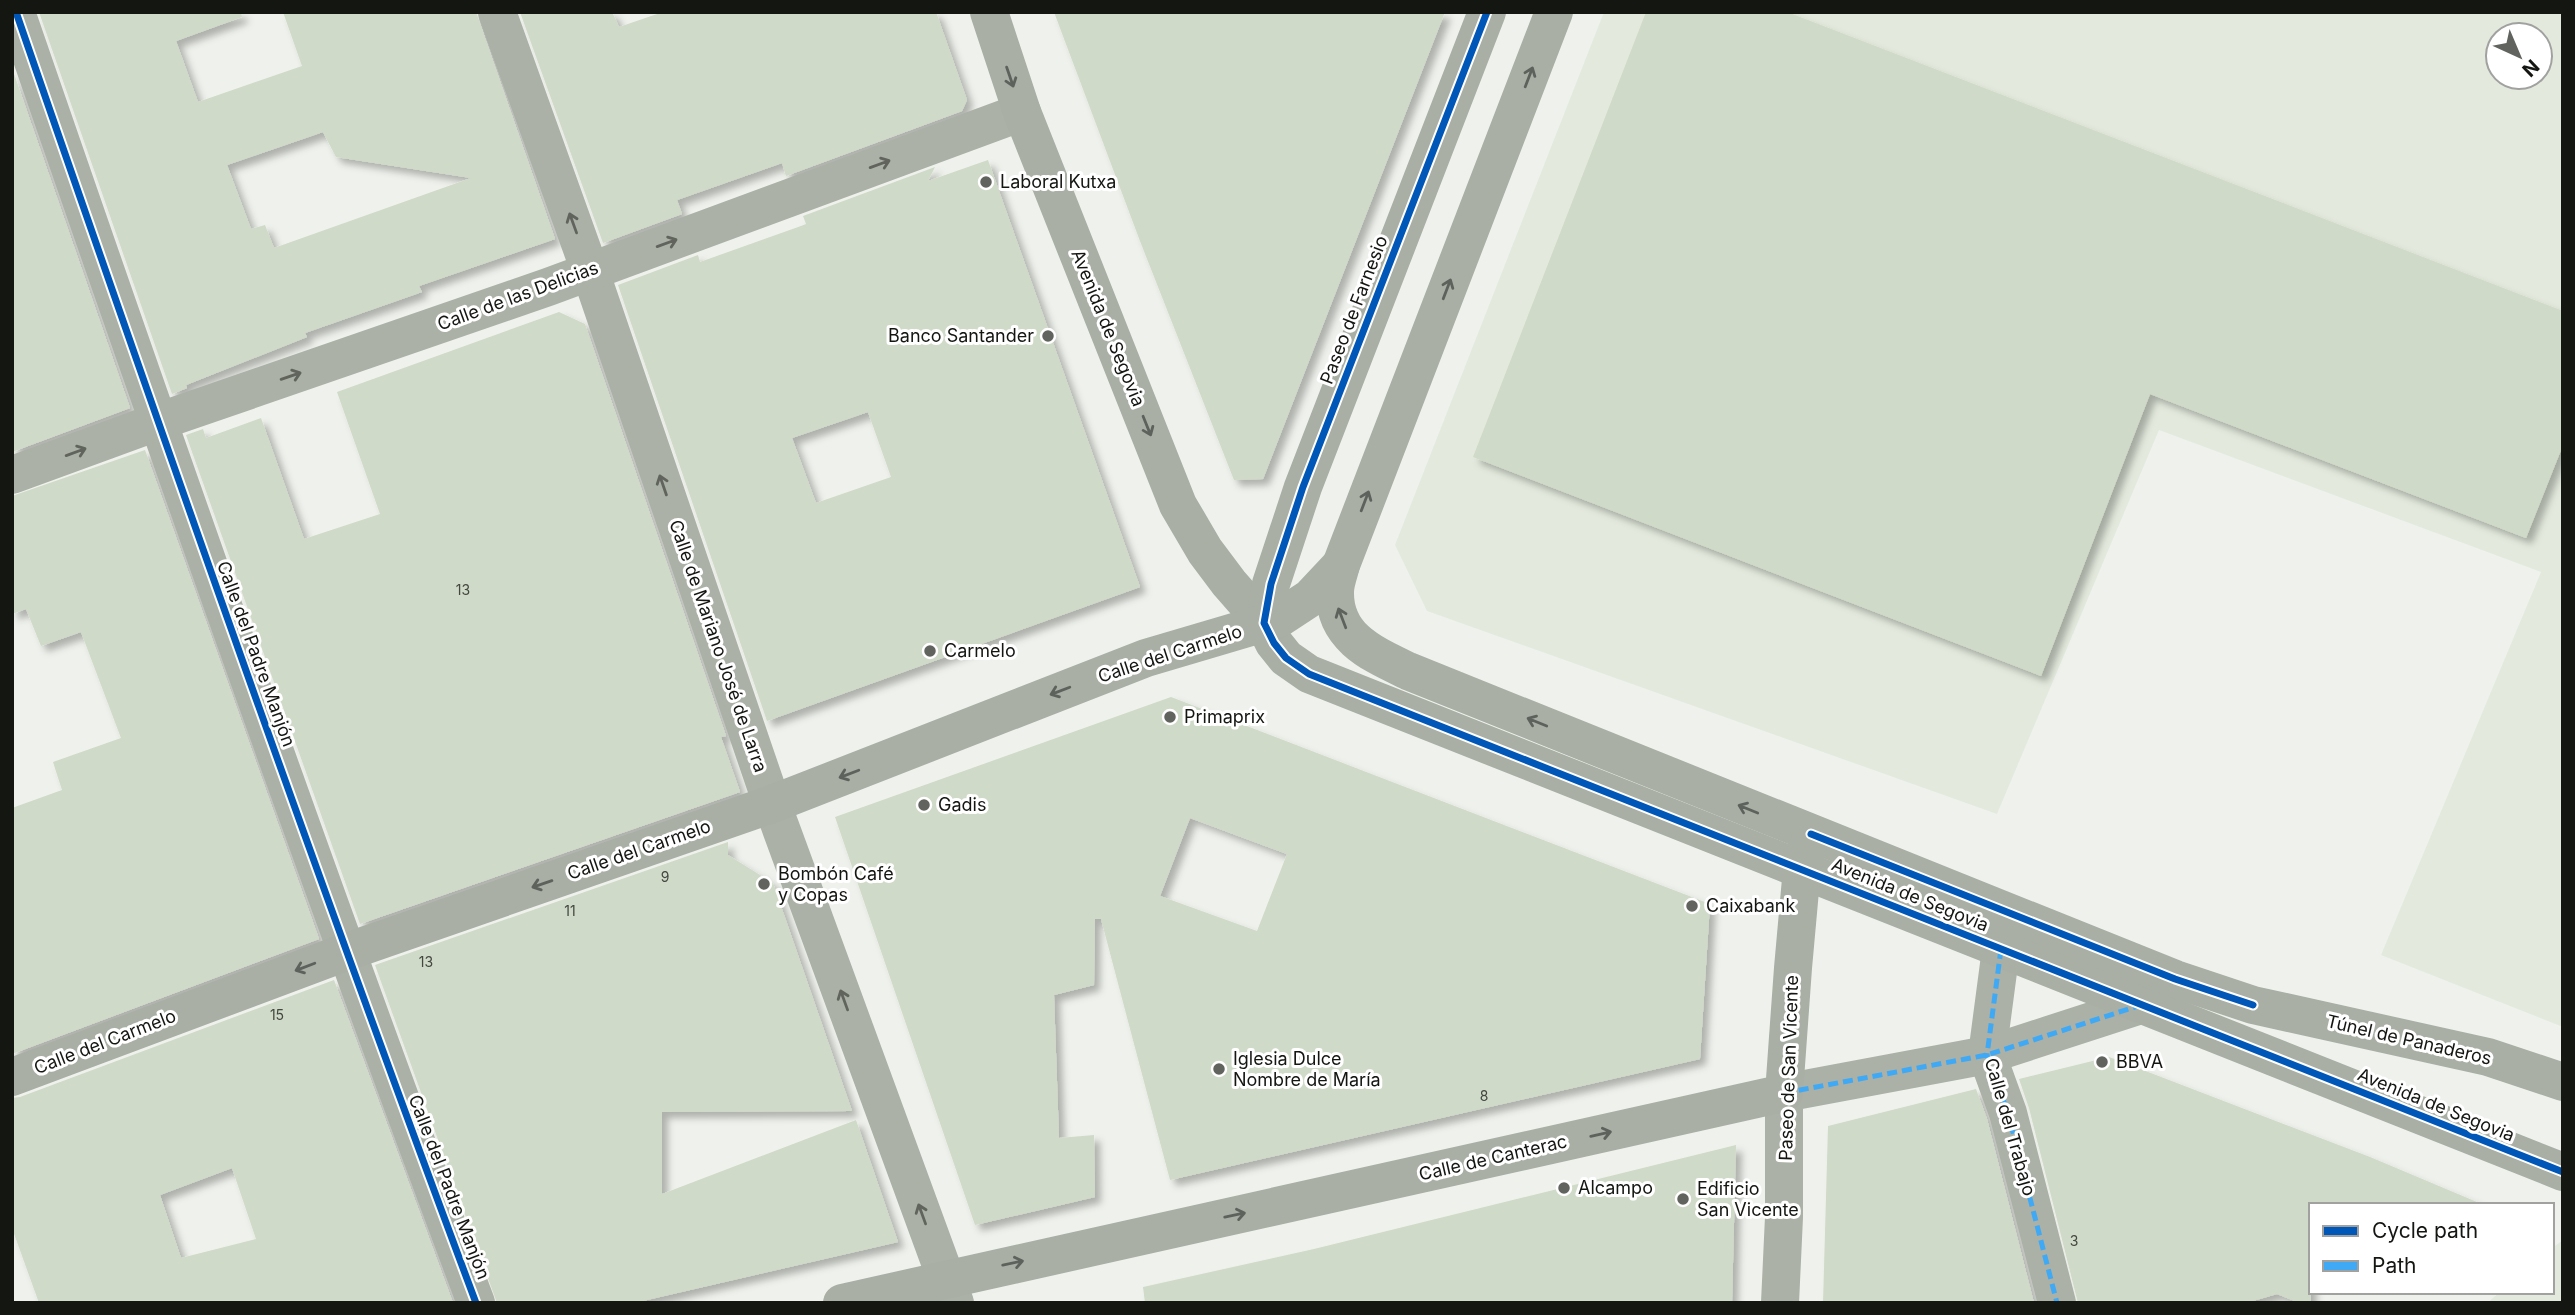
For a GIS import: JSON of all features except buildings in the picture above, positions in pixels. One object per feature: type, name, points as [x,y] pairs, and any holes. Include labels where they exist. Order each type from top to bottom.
[{"type":"main road","name":"Avenida de Segovia","points":[[989,12],[1022,112],[1178,505],[1206,551],[1229,583],[1264,622],[1274,643],[1286,658],[1309,674],[1807,851],[2253,1004]]},
{"type":"main road","name":"Paseo de Farnesio","points":[[1264,622],[1271,584],[1303,487],[1487,12]]},
{"type":"main road","points":[[1264,622],[1278,619],[1310,598],[1340,565],[1553,12]]},
{"type":"main road","name":"Avenida de Segovia","points":[[1340,565],[1335,592],[1340,616],[1351,637],[1372,653],[1408,671],[1807,851],[2001,949],[2563,1172]]},
{"type":"main road","name":"Calle del Carmelo","points":[[12,1077],[346,952],[772,804],[1146,657],[1264,622]]},
{"type":"main road","name":"Paseo de San Vicente","points":[[1784,1093],[1807,851]]},
{"type":"main road","name":"Túnel de Panaderos","points":[[2253,1004],[2488,1057],[2563,1082]]},
{"type":"main road","name":"Calle de Canterac","points":[[842,1303],[950,1290],[1784,1093]]},
{"type":"street","name":"Calle del Padre Manjón","points":[[16,12],[157,422],[346,952],[476,1303]]},
{"type":"street","name":"Calle de Mariano José de Larra","points":[[497,12],[590,271],[772,804],[950,1290]]},
{"type":"street","name":"Calle de las Delicias","points":[[12,475],[590,271],[1022,112]]},
{"type":"street","name":"Calle del Trabajo","points":[[2001,949],[1987,1055],[2008,1113],[2057,1303]]},
{"type":"street","name":"Calle de Canterac","points":[[1784,1093],[1987,1055],[2141,1004]]},
{"type":"street","name":"Paseo de San Vicente","points":[[1780,1303],[1784,1217],[1784,1093]]},
{"type":"shaded area","points":[[1604,12],[2563,12],[2563,1027],[2381,955],[2541,572],[2159,430],[1997,814],[1427,611],[1395,545]]},
{"type":"shaded area","points":[[2563,1240],[2563,1303],[2487,1303],[2498,1294],[2554,1294],[2554,1247]]},
{"type":"marked path","points":[[2001,949],[1987,1055],[2008,1113],[2057,1303]]},
{"type":"marked path","points":[[1784,1093],[1987,1055],[2141,1005]]},
{"type":"cycle path","points":[[16,12],[242,659],[476,1303]]},
{"type":"cycle path","points":[[1487,12],[1303,487],[1271,584],[1264,623],[1274,643],[1286,658],[1309,674],[2563,1172]]},
{"type":"cycle path","points":[[1811,834],[2175,979],[2253,1005]]},
{"type":"place","name":"Laboral Kutxa","points":[[986,182]]},
{"type":"place","name":"Banco Santander","points":[[1048,336]]},
{"type":"place","name":"Carmelo","points":[[930,651]]},
{"type":"place","name":"Primaprix","points":[[1170,717]]},
{"type":"place","name":"Gadis","points":[[924,805]]},
{"type":"place","name":"Bombón Café y Copas","points":[[764,884]]},
{"type":"place","name":"Caixabank","points":[[1692,906]]},
{"type":"place","name":"BBVA","points":[[2102,1062]]},
{"type":"place","name":"Iglesia Dulce Nombre de María","points":[[1219,1069]]},
{"type":"place","name":"Alcampo","points":[[1564,1188]]},
{"type":"place","name":"Edificio San Vicente","points":[[1683,1199]]}]
